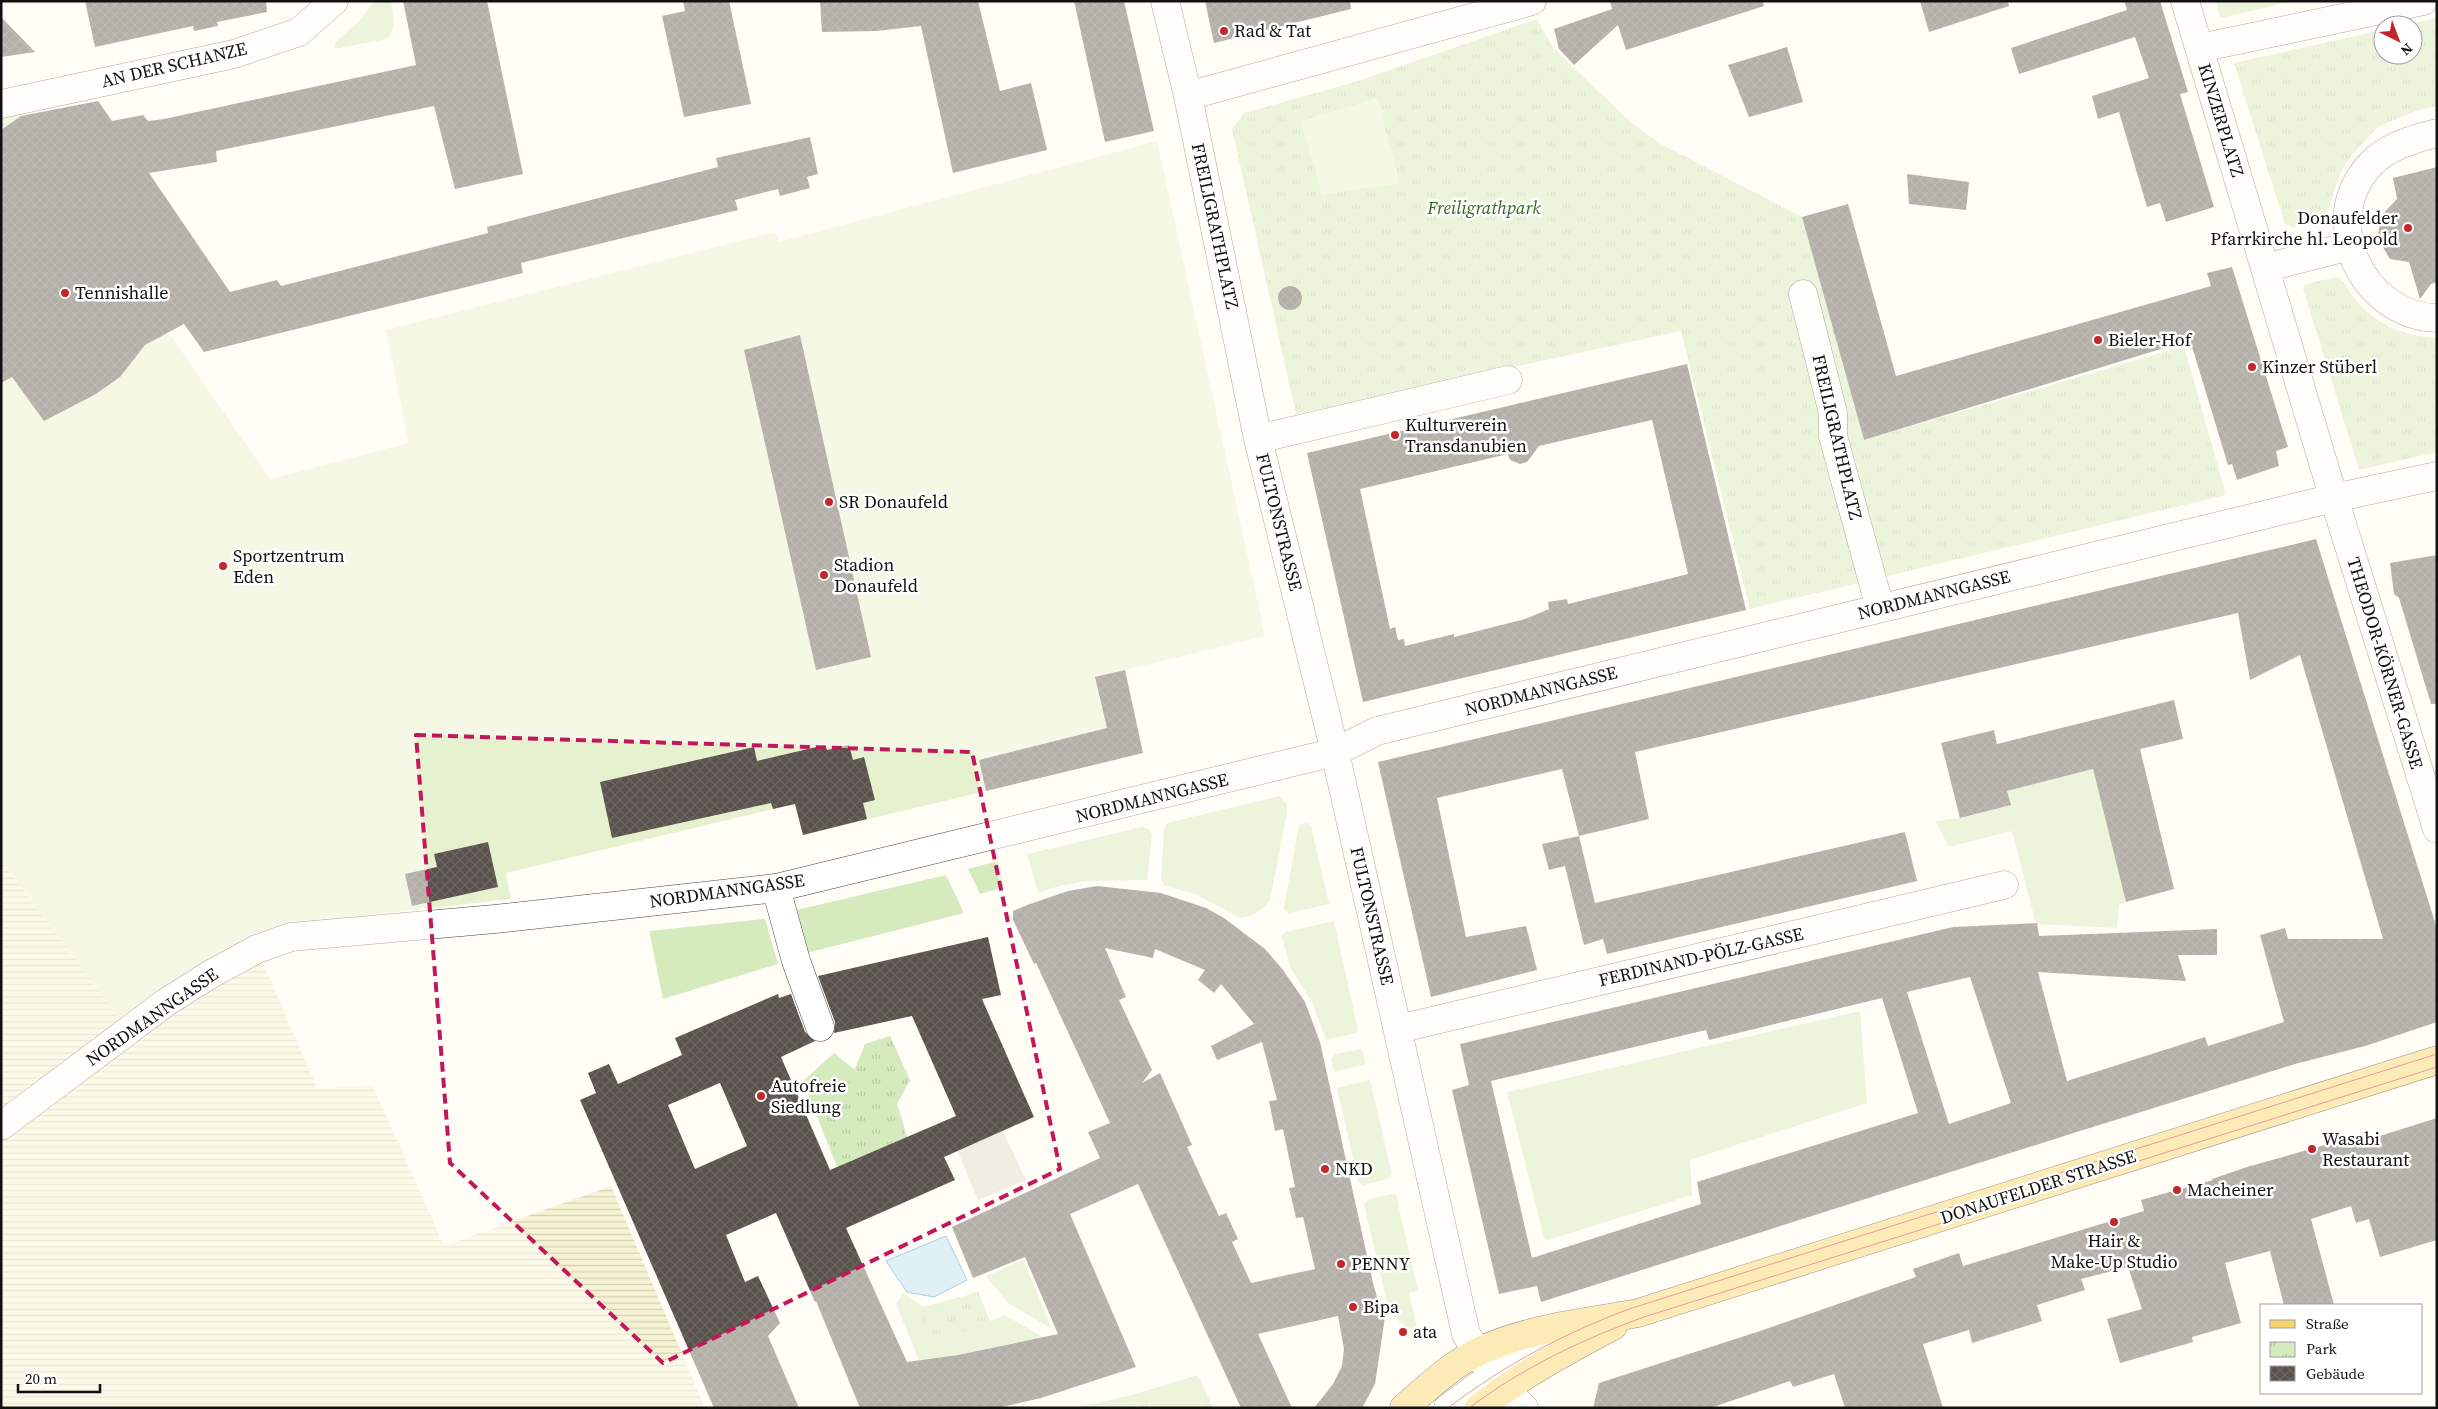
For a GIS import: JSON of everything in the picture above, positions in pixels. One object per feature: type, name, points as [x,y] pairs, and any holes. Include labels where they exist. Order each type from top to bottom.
[{"type":"main road","name":"DONAUFELDER STRASSE","points":[[1404,1408],[1440,1377],[1476,1353],[1512,1338],[1638,1313],[2437,1060]]},
{"type":"main road","name":"DONAUFELDER STRASSE","points":[[1480,1408],[1499,1383],[1546,1362],[1638,1313]]},
{"type":"street","name":"AN DER SCHANZE","points":[[1,104],[234,54],[299,32],[334,1]]},
{"type":"street","points":[[1165,1],[1188,96],[1524,3]]},
{"type":"street","points":[[2185,1],[2200,48]]},
{"type":"street","name":"KINZERPLATZ","points":[[2334,498],[2200,48],[2423,1]]},
{"type":"street","name":"FREILIGRATHPLATZ","points":[[1188,96],[1258,439]]},
{"type":"street","points":[[2437,133],[2403,143],[2369,166],[2358,182],[2350,204],[2348,231],[2350,246],[2363,278],[2394,308],[2411,314],[2437,318]]},
{"type":"street","points":[[2265,268],[2350,246]]},
{"type":"street","name":"FREILIGRATHPLATZ","points":[[1803,294],[1834,413],[1833,436],[1880,608]]},
{"type":"street","points":[[1258,439],[1508,380]]},
{"type":"street","name":"FULTONSTRASSE","points":[[1258,439],[1335,752],[1466,1334],[1476,1353],[1499,1383],[1524,1408]]},
{"type":"street","points":[[2334,498],[2437,476]]},
{"type":"street","name":"NORDMANNGASSE","points":[[1,1126],[165,1003],[249,953],[291,937],[495,919],[776,888],[1335,752],[1377,731],[2334,498]]},
{"type":"street","name":"THEODOR-KÖRNER-GASSE","points":[[2334,498],[2437,829]]},
{"type":"street","name":"FERDINAND-PÖLZ-GASSE","points":[[1398,1029],[2004,885]]},
{"type":"street","points":[[776,888],[796,960],[820,1027]]},
{"type":"street","name":"DONAUFELDER STRASSE","points":[[1448,1408],[1499,1383]]},
{"type":"highlighted area","points":[[416,735],[972,752],[1060,1169],[663,1363],[450,1163]]},
{"type":"shaded area","points":[[1,860],[123,1023],[253,940],[317,1088],[373,1086],[444,1246],[611,1186],[705,1408],[1,1408]]},
{"type":"shaded area","points":[[1002,1130],[1026,1180],[978,1200],[957,1150]]},
{"type":"green space","points":[[374,1],[391,1],[394,26],[387,39],[334,49],[336,42],[362,18]]},
{"type":"green space","points":[[2216,1],[2295,1],[2220,18]]},
{"type":"green space","points":[[2437,18],[2437,106],[2415,111],[2378,127],[2351,156],[2341,171],[2325,219],[2293,227],[2285,224],[2234,63],[2373,32],[2373,65],[2423,65],[2423,21]]},
{"type":"green space","name":"Freiligrathpark","points":[[1537,19],[1553,48],[1633,124],[1661,144],[1802,217],[1864,440],[2184,346],[2226,495],[1750,609],[1681,331],[1296,414],[1232,129],[1244,113],[1358,81]]},
{"type":"green space","points":[[1377,98],[1400,183],[1322,195],[1301,121]]},
{"type":"green space","name":"SR Donaufeld","points":[[18,115],[270,479],[409,443],[386,330],[775,232],[779,242],[1157,141],[1265,636],[1125,670],[1143,753],[803,835],[795,804],[773,809],[506,873],[511,899],[284,925],[123,1023],[1,859],[1,119]]},
{"type":"green space","points":[[2337,277],[2362,307],[2381,322],[2402,332],[2437,338],[2437,452],[2359,470],[2303,288],[2306,284]]},
{"type":"green space","points":[[2093,769],[2126,902],[2119,905],[2117,928],[2036,924],[2012,831],[1949,847],[1935,821],[1960,818],[2011,805],[2007,791]]},
{"type":"green space","points":[[1279,796],[1287,804],[1287,813],[1270,900],[1260,910],[1253,915],[1240,918],[1195,894],[1165,886],[1161,880],[1164,829],[1167,823]]},
{"type":"green space","points":[[1307,823],[1311,826],[1329,904],[1289,913],[1284,910],[1284,907],[1299,825]]},
{"type":"green space","points":[[1142,827],[1149,829],[1152,835],[1147,880],[1086,881],[1059,886],[1038,893],[1027,854]]},
{"type":"green space","points":[[998,861],[1005,887],[980,894],[968,869]]},
{"type":"green space","points":[[946,875],[964,913],[803,954],[792,911]]},
{"type":"green space","points":[[765,919],[778,964],[663,999],[649,931]]},
{"type":"green space","points":[[1334,921],[1358,1030],[1355,1033],[1326,1040],[1312,1002],[1290,967],[1282,936],[1285,932]]},
{"type":"green space","points":[[1860,1011],[1867,1103],[1690,1160],[1692,1195],[1545,1241],[1507,1092]]},
{"type":"green space","points":[[890,1036],[910,1080],[897,1104],[907,1137],[841,1165],[815,1111],[849,1083],[865,1044]]},
{"type":"green space","points":[[1362,1049],[1366,1064],[1334,1072],[1331,1058],[1336,1054]]},
{"type":"green space","points":[[834,1053],[897,1104],[907,1137],[837,1167],[803,1081]]},
{"type":"green space","points":[[1370,1080],[1392,1174],[1387,1179],[1363,1185],[1358,1181],[1337,1088]]},
{"type":"green space","points":[[1392,1194],[1396,1195],[1418,1290],[1409,1293],[1418,1332],[1403,1325],[1389,1311],[1364,1204],[1368,1199]]},
{"type":"green space","points":[[1023,1260],[1052,1329],[1008,1303],[986,1276]]},
{"type":"green space","points":[[978,1291],[990,1321],[969,1329],[937,1347],[921,1318],[949,1302]]},
{"type":"green space","points":[[903,1293],[923,1307],[960,1297],[969,1329],[1005,1315],[1043,1337],[958,1355],[919,1360],[896,1304]]},
{"type":"green space","points":[[1198,1375],[1213,1408],[1075,1408],[1135,1394]]},
{"type":"green space","points":[[1203,1386],[1213,1408],[1194,1408]]},
{"type":"green space","points":[[1147,1395],[1147,1408],[1113,1408]]},
{"type":"water","points":[[946,1236],[967,1280],[934,1297],[907,1292],[886,1261]]},
{"type":"building","points":[[85,1],[266,1],[267,12],[217,22],[218,26],[194,31],[193,26],[95,47]]},
{"type":"building","points":[[403,1],[487,1],[523,174],[455,189],[434,106],[216,151],[217,162],[149,173],[230,292],[277,280],[281,286],[488,233],[487,227],[718,167],[716,158],[810,137],[818,174],[807,177],[810,188],[780,196],[778,189],[735,200],[738,210],[521,263],[523,273],[204,352],[184,324],[145,345],[120,377],[96,394],[44,421],[12,377],[1,383],[1,130],[21,116],[98,101],[112,121],[143,115],[148,121],[164,119],[416,65]]},
{"type":"building","points":[[683,1],[729,1],[751,104],[684,117],[662,16],[685,11]]},
{"type":"building","points":[[820,1],[978,1],[1000,91],[1031,83],[1047,150],[953,173],[921,26],[876,31],[822,32]]},
{"type":"building","points":[[1074,1],[1124,1],[1154,131],[1105,142]]},
{"type":"building","points":[[1205,1],[1350,1],[1351,9],[1214,43]]},
{"type":"building","points":[[1610,1],[1763,1],[1764,6],[1626,50],[1618,25],[1574,65],[1559,49],[1554,29],[1612,9]]},
{"type":"building","points":[[1920,1],[2008,1],[2009,6],[1929,32]]},
{"type":"building","points":[[2124,1],[2160,1],[2188,92],[2180,94],[2214,207],[2166,222],[2160,203],[2147,207],[2119,112],[2098,119],[2092,96],[2149,78],[2135,37],[2019,74],[2011,48],[2127,10]]},
{"type":"building","points":[[1,17],[35,52],[1,57]]},
{"type":"building","points":[[1787,47],[1803,102],[1749,117],[1728,65]]},
{"type":"building","name":"Donaufelder Pfarrkirche hl. Leopold","points":[[2437,167],[2437,282],[2431,284],[2420,299],[2409,262],[2390,259],[2378,239],[2378,235],[2381,216],[2397,199],[2393,178]]},
{"type":"building","points":[[1907,174],[1969,182],[1966,210],[1909,204]]},
{"type":"building","name":"Bieler-Hof","points":[[1848,204],[1896,376],[2211,286],[2207,273],[2232,267],[2288,447],[2276,451],[2279,466],[2237,480],[2232,464],[2228,465],[2190,340],[1864,440],[1802,217]]},
{"type":"building","points":[[1290,286],[1299,289],[1302,298],[1299,307],[1290,310],[1281,307],[1278,298],[1281,289]]},
{"type":"building","name":"Stadion Donaufeld","points":[[800,335],[871,657],[816,670],[744,350]]},
{"type":"building","points":[[1687,364],[1746,610],[1363,702],[1307,453]],"holes":[[[1652,420],[1688,574],[1568,604],[1567,599],[1548,602],[1549,609],[1525,619],[1454,637],[1454,634],[1405,646],[1404,639],[1398,640],[1395,627],[1390,629],[1360,489],[1508,454],[1510,460],[1520,464],[1527,462],[1539,446]]]},
{"type":"building","points":[[2316,539],[2437,929],[2437,1022],[2365,1046],[2295,1064],[2080,1131],[1541,1302],[1537,1286],[1499,1294],[1452,1090],[1469,1085],[1460,1044],[1953,927],[2037,923],[2039,936],[2217,929],[2217,955],[2178,955],[2186,981],[2038,972],[2067,1081],[2205,1037],[2208,1046],[2284,1022],[2260,935],[2285,928],[2288,939],[2383,939],[2300,655],[2250,680],[2238,613],[1635,752],[1649,819],[1579,836],[1562,769],[1437,798],[1466,937],[1526,926],[1537,970],[1431,997],[1378,762]],"holes":[[[1970,977],[2011,1103],[1949,1124],[1907,992]],[[1882,998],[1918,1113],[1697,1182],[1701,1204],[1532,1258],[1491,1081],[1706,1030],[1709,1040]]]},
{"type":"building","points":[[2437,555],[2437,704],[2431,704],[2399,598],[2394,594],[2390,563]]},
{"type":"building","points":[[1125,670],[1143,753],[986,791],[979,760],[1107,728],[1095,677]]},
{"type":"building","points":[[2174,700],[2183,739],[2140,749],[2174,889],[2126,902],[2093,769],[2007,791],[2011,805],[1960,818],[1941,743],[1994,730],[1997,744]]},
{"type":"building","points":[[825,745],[827,750],[849,745],[853,760],[864,757],[875,800],[863,803],[867,819],[803,835],[795,804],[773,809],[771,803],[612,838],[600,782],[754,747],[757,761]]},
{"type":"building","points":[[1905,832],[1917,881],[1607,954],[1603,939],[1584,945],[1565,866],[1549,870],[1542,844],[1579,836],[1595,903]]},
{"type":"building","points":[[488,842],[498,887],[412,906],[405,874],[437,867],[434,854]]},
{"type":"building","points":[[1097,886],[1161,893],[1206,908],[1224,918],[1265,949],[1283,970],[1305,1002],[1320,1042],[1373,1283],[1382,1315],[1385,1317],[1375,1384],[1362,1408],[1314,1408],[1333,1384],[1342,1366],[1344,1349],[1338,1316],[1258,1334],[1292,1408],[1241,1408],[1138,1184],[1070,1214],[1136,1367],[1041,1398],[997,1408],[860,1408],[816,1301],[776,1213],[726,1235],[745,1282],[758,1276],[780,1323],[768,1336],[799,1408],[714,1408],[580,1100],[596,1093],[588,1073],[609,1064],[618,1084],[682,1055],[675,1038],[778,994],[779,998],[791,994],[805,1032],[815,1041],[781,1057],[830,1170],[956,1116],[912,1016],[834,1033],[835,1022],[818,976],[988,937],[1001,995],[982,999],[1034,1117],[944,1157],[955,1180],[846,1228],[907,1362],[958,1355],[1058,1334],[1025,1257],[973,1278],[952,1227],[1100,1158],[1088,1132],[1110,1123],[1036,963],[1034,964],[1013,920],[1013,911],[1068,891]],"holes":[[[1105,948],[1153,958],[1155,949],[1205,970],[1198,980],[1214,993],[1221,984],[1254,1024],[1211,1046],[1217,1060],[1262,1042],[1277,1100],[1269,1101],[1275,1131],[1283,1129],[1295,1187],[1289,1188],[1296,1218],[1303,1217],[1315,1269],[1251,1283],[1232,1242],[1238,1239],[1226,1213],[1219,1216],[1187,1147],[1192,1145],[1160,1073],[1142,1083],[1152,1070],[1119,1000],[1126,997]],[[720,1083],[747,1146],[695,1169],[668,1105]]]},
{"type":"building","points":[[2437,1118],[2437,1240],[2380,1257],[2369,1219],[2356,1223],[2351,1206],[2311,1219],[2334,1304],[2284,1304],[2270,1251],[2225,1263],[2241,1323],[2192,1337],[2193,1342],[2120,1363],[2107,1319],[2142,1309],[2128,1267],[2081,1279],[2085,1290],[2037,1305],[2042,1321],[1972,1343],[1969,1330],[1923,1344],[1943,1408],[1845,1408],[1834,1374],[1793,1387],[1790,1381],[1710,1408],[1593,1408],[1599,1383],[1760,1331],[1916,1277],[1913,1269],[1959,1253],[1963,1266],[2144,1211],[2141,1200],[2346,1139],[2348,1146]]},
{"type":"tram line","points":[[1448,1408],[1512,1364],[1557,1340],[1629,1309],[2437,1054]]},
{"type":"tram line","points":[[1469,1408],[1510,1380],[1553,1356],[1598,1335],[1644,1317],[2437,1067]]},
{"type":"place","name":"Rad & Tat","points":[[1224,31]]},
{"type":"place","name":"Donaufelder Pfarrkirche hl. Leopold","points":[[2408,228]]},
{"type":"place","name":"Tennishalle","points":[[65,293]]},
{"type":"place","name":"Bieler-Hof","points":[[2098,340]]},
{"type":"place","name":"Kinzer Stüberl","points":[[2252,367]]},
{"type":"place","name":"Kulturverein Transdanubien","points":[[1395,435]]},
{"type":"place","name":"SR Donaufeld","points":[[829,502]]},
{"type":"place","name":"Sportzentrum Eden","points":[[223,566]]},
{"type":"place","name":"Stadion Donaufeld","points":[[824,575]]},
{"type":"place","name":"Autofreie Siedlung","points":[[761,1096]]},
{"type":"place","name":"Wasabi Restaurant","points":[[2312,1149]]},
{"type":"place","name":"NKD","points":[[1325,1169]]},
{"type":"place","name":"Macheiner","points":[[2177,1190]]},
{"type":"place","name":"Hair & Make-Up Studio","points":[[2114,1222]]},
{"type":"place","name":"PENNY","points":[[1341,1264]]},
{"type":"place","name":"Bipa","points":[[1353,1307]]},
{"type":"place","name":"ata","points":[[1403,1332]]}]
